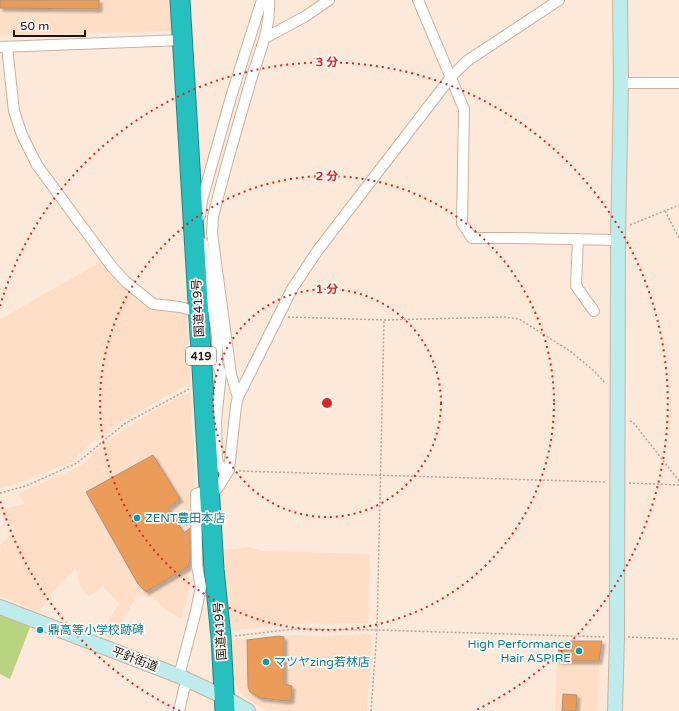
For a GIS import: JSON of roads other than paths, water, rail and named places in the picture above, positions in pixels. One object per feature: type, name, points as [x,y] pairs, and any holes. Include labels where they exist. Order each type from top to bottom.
[{"type":"highway","name":"国道419号","points":[[180,0],[202,382],[210,489],[205,567],[221,637],[224,704]]},
{"type":"street","points":[[228,472],[217,462],[216,420],[221,373],[217,364],[217,336],[199,221],[200,211],[231,97],[262,0]]},
{"type":"street","points":[[238,397],[231,374],[212,233],[213,216],[251,78],[266,38],[270,12],[269,0]]},
{"type":"street","points":[[266,38],[306,16],[328,0]]},
{"type":"street","points":[[418,0],[464,109],[462,223],[472,238],[578,239],[618,235]]},
{"type":"street","points":[[210,489],[217,489],[228,472],[238,397],[292,289],[318,250],[451,77],[467,61],[559,0]]},
{"type":"street","points":[[615,711],[620,0]]},
{"type":"street","points":[[183,40],[4,47],[14,111],[22,135],[37,165],[112,267],[131,286],[153,304],[180,307],[198,312]]},
{"type":"street","points":[[620,83],[679,83]]},
{"type":"street","points":[[578,239],[576,286],[594,311]]},
{"type":"street","points":[[179,711],[205,567]]},
{"type":"street","name":"平針街道","points":[[0,606],[184,678],[224,704],[248,711]]},
{"type":"place","name":"ZENT豊田本店","points":[[137,518]]},
{"type":"place","name":"鼎高等小学校跡碑","points":[[40,630]]},
{"type":"place","name":"High Performance Hair ASPIRE","points":[[579,651]]},
{"type":"place","name":"マツヤzing若林店","points":[[266,662]]}]
